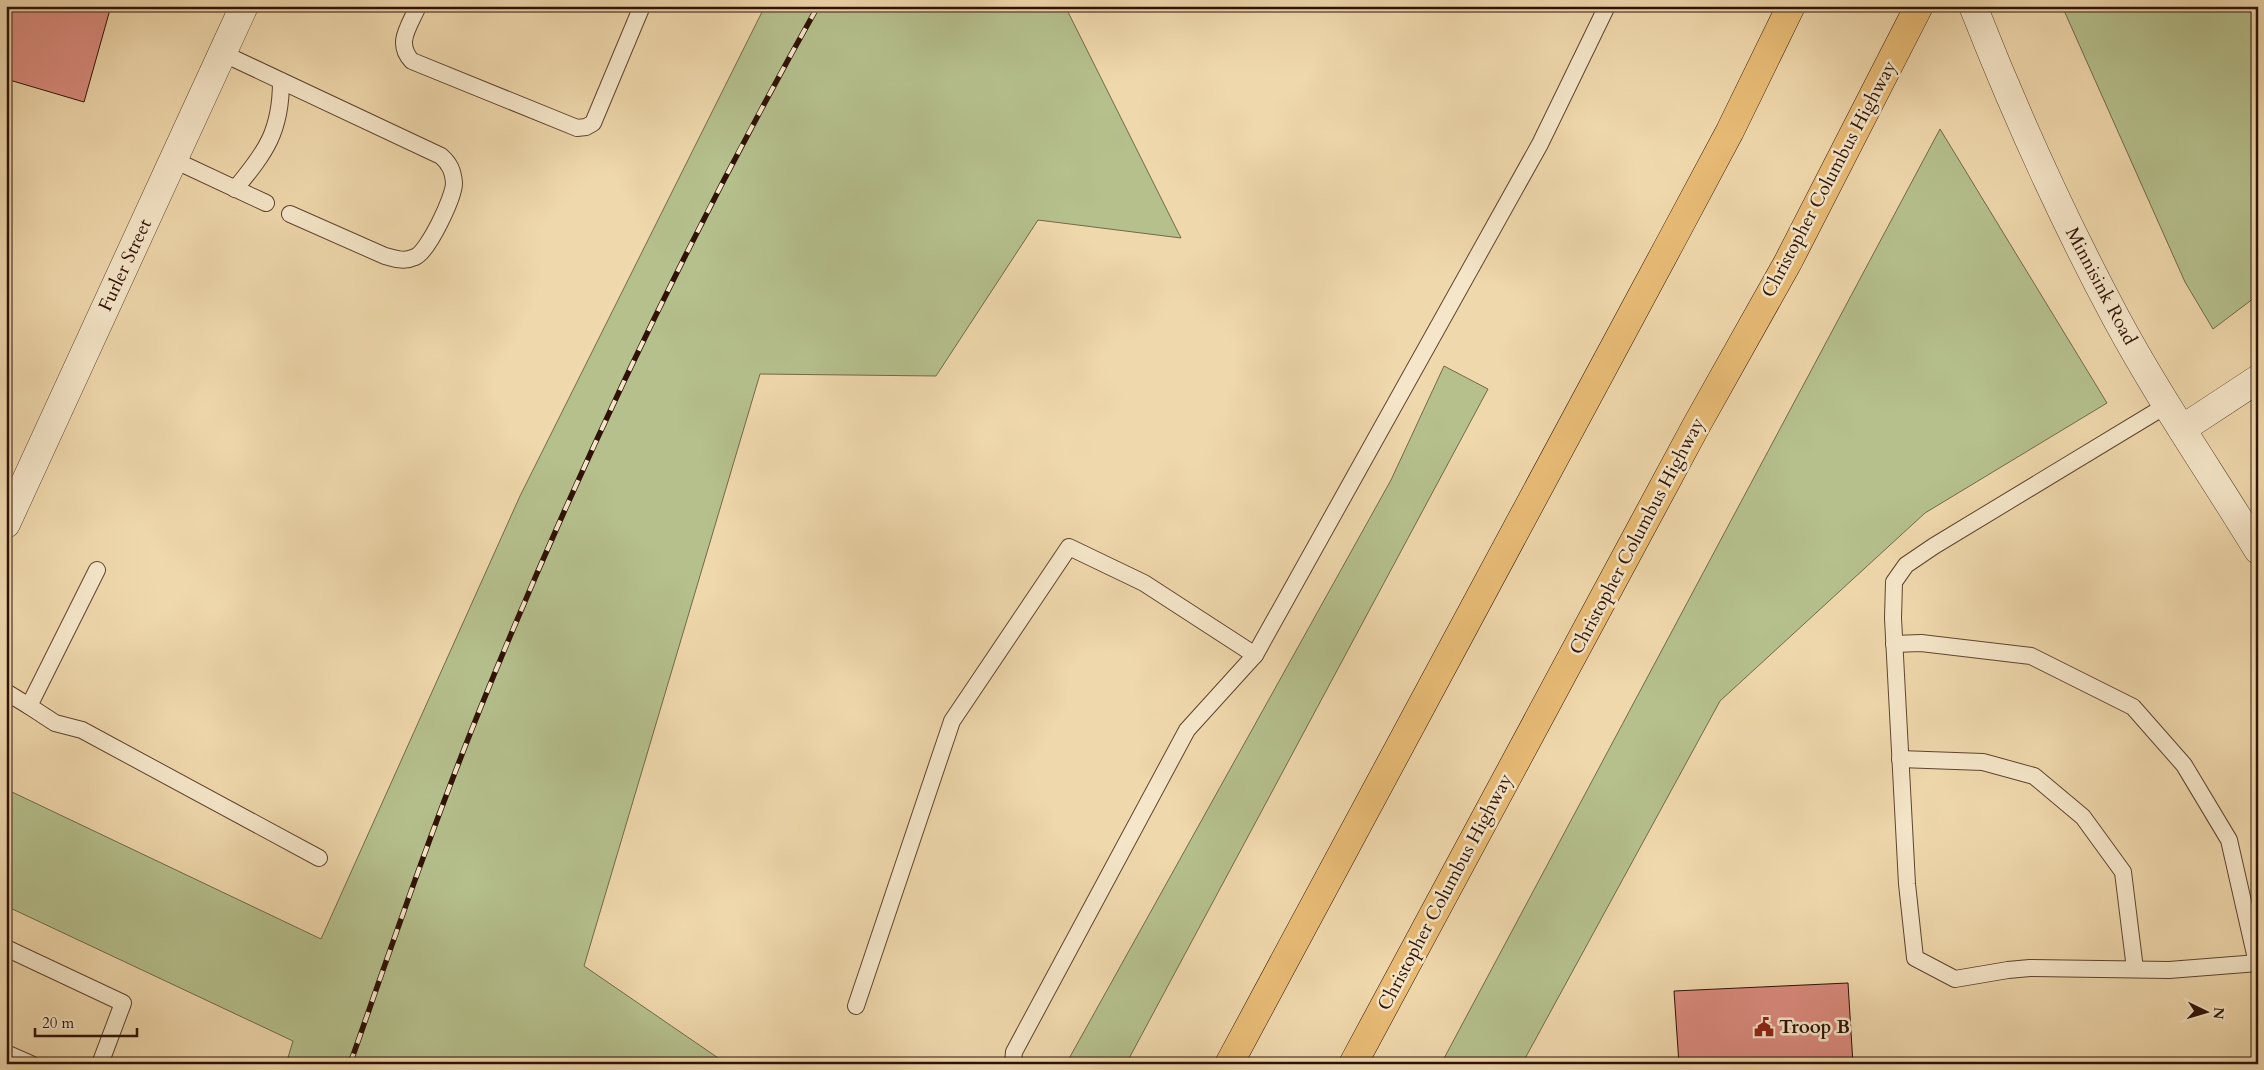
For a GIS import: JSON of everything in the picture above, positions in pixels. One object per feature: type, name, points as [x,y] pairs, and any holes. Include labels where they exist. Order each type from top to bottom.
[{"type":"highway","points":[[1229,1064],[1673,239],[1792,6]]},
{"type":"highway","name":"Christopher Columbus Highway","points":[[1353,1064],[1696,426],[1788,262],[1919,6]]},
{"type":"street","name":"Furler Street","points":[[6,524],[244,6]]},
{"type":"street","name":"Minnisink Road","points":[[1973,6],[1989,48],[2070,230],[2117,320],[2167,405],[2258,550]]},
{"type":"street","points":[[2182,429],[2258,379]]},
{"type":"lane","points":[[418,6],[403,43],[404,53],[412,61],[577,128],[586,127],[593,123],[642,6]]},
{"type":"lane","points":[[1013,1064],[1014,1052],[1187,730],[1255,655],[1540,144],[1607,6]]},
{"type":"lane","points":[[222,53],[441,156],[450,164],[454,185],[451,197],[424,251],[416,257],[402,261],[385,256],[290,214]]},
{"type":"lane","points":[[235,189],[261,158],[274,132],[281,107],[281,81]]},
{"type":"lane","points":[[174,160],[266,203]]},
{"type":"lane","points":[[1894,644],[1921,643],[2031,656],[2133,707],[2184,765],[2229,840],[2258,963],[2169,970],[2030,968],[2008,970],[1955,980],[1915,958],[1907,884],[1900,759],[1894,644],[1894,582],[1906,564],[2167,405]]},
{"type":"lane","points":[[856,1006],[952,721],[1070,547],[1144,583],[1255,655]]},
{"type":"lane","points":[[29,706],[97,570]]},
{"type":"lane","points":[[6,692],[55,723],[82,730],[319,858]]},
{"type":"lane","points":[[1900,759],[1983,762],[2034,776],[2083,817],[2123,872],[2135,969]]},
{"type":"lane","points":[[6,948],[123,1003],[100,1064]]},
{"type":"lane","points":[[6,1054],[31,1064]]},
{"type":"green space","points":[[765,6],[1065,6],[1181,238],[1038,220],[936,376],[760,374],[584,966],[727,1064],[286,1064],[293,1041],[6,906],[6,806],[12,792],[321,939],[520,496]]},
{"type":"green space","points":[[2062,6],[2258,6],[2258,295],[2213,329],[2185,282]]},
{"type":"green space","points":[[1940,129],[2107,403],[1925,513],[1720,701],[1522,1064],[1441,1064]]},
{"type":"green space","points":[[1444,366],[1488,389],[1126,1064],[1066,1064],[1391,480]]},
{"type":"building","points":[[6,6],[111,6],[84,102],[6,79]]},
{"type":"building","name":"Troop B","points":[[1848,983],[1853,1064],[1679,1064],[1674,991]]},
{"type":"railway","points":[[350,1064],[446,797],[480,709],[556,529],[681,264],[725,177],[818,6]]},
{"type":"place","name":"Troop B","points":[[1764,1027]]}]
